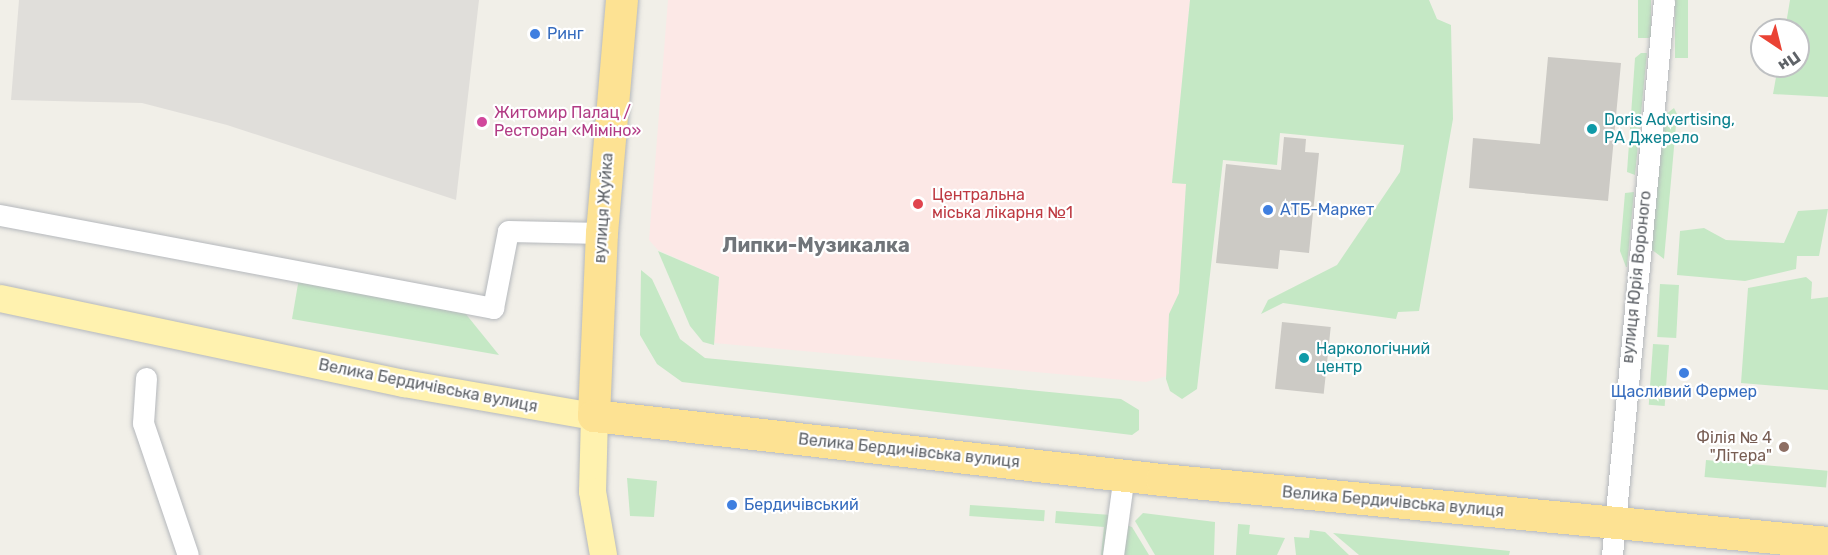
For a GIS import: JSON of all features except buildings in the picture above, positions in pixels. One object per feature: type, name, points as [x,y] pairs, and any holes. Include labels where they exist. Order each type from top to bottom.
[{"type":"highway","name":"вулиця Жуйка","points":[[595,407],[602,234],[622,0]]},
{"type":"highway","name":"Велика Бердичівська вулиця","points":[[595,407],[1223,472],[1828,543]]},
{"type":"highway","name":"Велика Бердичівська вулиця","points":[[595,407],[1124,476],[1614,517],[1828,530]]},
{"type":"main road","name":"Велика Бердичівська вулиця","points":[[0,283],[595,407]]},
{"type":"main road","name":"Велика Бердичівська вулиця","points":[[0,298],[404,383],[595,407]]},
{"type":"main road","points":[[595,407],[592,491],[603,555]]},
{"type":"street","name":"вулиця Юрія Вороного","points":[[1612,555],[1664,0]]},
{"type":"street","points":[[0,214],[493,308],[508,231],[602,234]]},
{"type":"street","points":[[146,378],[143,423],[188,555]]},
{"type":"street","points":[[1113,555],[1124,476]]},
{"type":"shaded area","points":[[19,0],[479,0],[456,200],[227,125],[142,103],[11,100]]},
{"type":"shaded area","name":"Центральна міська лікарня №1","points":[[668,0],[1190,0],[1172,183],[1186,184],[1177,373],[1146,382],[714,343],[719,277],[658,250],[649,240]]},
{"type":"green space","points":[[1190,0],[1429,0],[1437,19],[1451,25],[1453,119],[1419,311],[1398,312],[1396,319],[1283,303],[1261,314],[1268,300],[1337,265],[1400,172],[1404,145],[1280,133],[1277,165],[1223,160],[1197,389],[1182,399],[1170,391],[1166,379],[1169,314],[1179,293],[1186,184],[1172,183]]},
{"type":"green space","points":[[1638,0],[1651,0],[1651,38],[1638,38]]},
{"type":"green space","points":[[1675,0],[1688,0],[1688,58],[1675,58]]},
{"type":"green space","points":[[1790,0],[1828,0],[1828,97],[1773,94],[1776,78],[1810,78],[1810,18],[1787,18]]},
{"type":"green space","points":[[1641,53],[1647,53],[1635,175],[1627,172],[1635,58]]},
{"type":"green space","points":[[1674,108],[1677,114],[1664,259],[1651,249],[1665,115]]},
{"type":"green space","points":[[1634,192],[1626,267],[1620,251],[1625,193]]},
{"type":"green space","points":[[1828,209],[1819,256],[1797,256],[1796,269],[1745,281],[1677,275],[1680,231],[1704,228],[1726,240],[1784,243],[1798,211]]},
{"type":"green space","points":[[658,251],[719,277],[714,345],[703,342],[690,326]]},
{"type":"green space","points":[[641,270],[652,279],[680,339],[705,358],[1121,399],[1139,410],[1139,430],[1132,435],[682,382],[657,364],[640,335]]},
{"type":"green space","points":[[1806,277],[1812,282],[1811,299],[1828,297],[1828,390],[1741,383],[1748,288]]},
{"type":"green space","points":[[299,278],[465,313],[499,355],[292,319]]},
{"type":"green space","points":[[1660,284],[1679,285],[1676,338],[1657,337]]},
{"type":"green space","points":[[1653,344],[1669,345],[1665,406],[1649,405]]},
{"type":"green space","points":[[1706,460],[1828,471],[1826,488],[1705,477]]},
{"type":"green space","points":[[627,478],[657,481],[654,517],[630,516]]},
{"type":"green space","points":[[970,505],[1045,510],[1044,521],[969,516]]},
{"type":"green space","points":[[1056,511],[1111,515],[1107,555],[1101,555],[1104,527],[1055,523]]},
{"type":"green space","points":[[1143,513],[1215,522],[1214,555],[1155,555],[1135,521]]},
{"type":"green space","points":[[1238,524],[1250,525],[1249,534],[1285,538],[1277,555],[1236,555]]},
{"type":"green space","points":[[1126,525],[1132,527],[1149,555],[1119,555]]},
{"type":"green space","points":[[1310,530],[1325,532],[1349,555],[1296,555],[1294,537],[1309,538]]},
{"type":"green space","points":[[1333,533],[1510,551],[1509,555],[1359,555]]},
{"type":"place","name":"Ринг","points":[[535,34]]},
{"type":"place","name":"Житомир Палац / Ресторан «Міміно»","points":[[482,122]]},
{"type":"place","name":"Doris Advertising, РА Джерело","points":[[1592,129]]},
{"type":"place","name":"Центральна міська лікарня №1","points":[[918,204]]},
{"type":"place","name":"АТБ-Маркет","points":[[1268,210]]},
{"type":"place","name":"Наркологічний центр","points":[[1304,358]]},
{"type":"place","name":"Щасливий Фермер","points":[[1684,373]]},
{"type":"place","name":"Філія № 4 \"Літера\"","points":[[1784,447]]},
{"type":"place","name":"Бердичівський","points":[[732,505]]},
{"type":"district","name":"Липки-Музикалка","points":[[816,245]]}]
